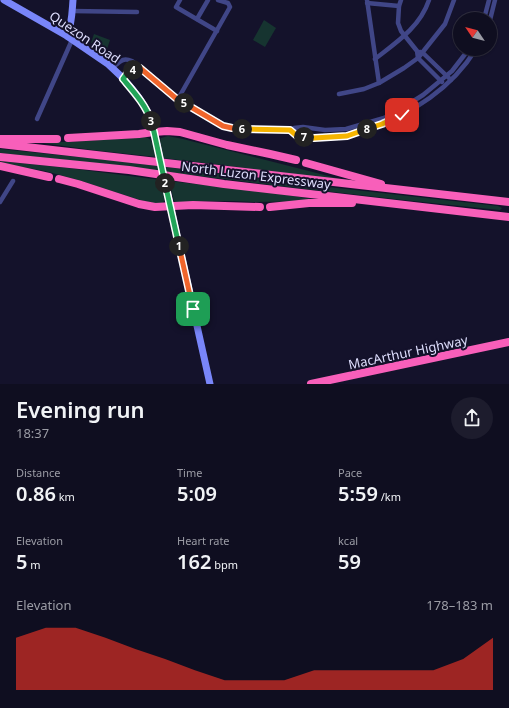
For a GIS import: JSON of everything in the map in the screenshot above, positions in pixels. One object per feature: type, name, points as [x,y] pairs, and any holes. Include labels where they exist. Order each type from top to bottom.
[{"type":"highway","points":[[68,138],[167,131],[180,132],[227,145],[296,160]]},
{"type":"highway","points":[[0,139],[57,138]]},
{"type":"highway","name":"North Luzon Expressway","points":[[0,144],[506,202]]},
{"type":"highway","name":"North Luzon Expressway","points":[[0,157],[129,170],[232,185],[509,217]]},
{"type":"highway","points":[[306,163],[383,184],[506,202]]},
{"type":"highway","points":[[0,166],[49,177]]},
{"type":"highway","points":[[59,179],[139,204],[155,207],[193,205],[260,207]]},
{"type":"highway","points":[[270,207],[317,203],[412,206]]},
{"type":"highway","name":"MacArthur Highway","points":[[311,384],[509,342]]},
{"type":"main road","name":"Quezon Road","points":[[4,0],[70,38],[108,64],[134,91],[149,116],[157,145],[210,384]]},
{"type":"main road","points":[[70,38],[72,0]]},
{"type":"street","points":[[180,0],[176,7],[217,31]]},
{"type":"street","points":[[197,19],[208,0]]},
{"type":"street","points":[[178,100],[230,7],[228,3],[218,0]]},
{"type":"street","points":[[401,0],[398,23],[401,31],[417,51],[418,58],[445,85]]},
{"type":"street","points":[[375,59],[405,36],[417,22],[429,0]]},
{"type":"street","points":[[339,94],[364,89],[379,83],[418,58],[445,24],[454,0]]},
{"type":"street","points":[[486,12],[489,0]]},
{"type":"street","points":[[492,12],[495,0]]},
{"type":"street","points":[[379,83],[367,1],[400,6]]},
{"type":"street","points":[[72,11],[137,12]]},
{"type":"street","points":[[37,119],[70,38]]},
{"type":"street","points":[[417,51],[423,53],[451,80]]},
{"type":"street","points":[[112,68],[124,59],[132,61],[178,100],[223,126],[232,128],[290,130],[305,127],[325,130],[346,129],[384,118],[396,112],[423,95],[440,81],[452,71],[464,56]]},
{"type":"street","points":[[290,130],[297,136],[303,137],[347,136],[382,124],[426,102],[458,74],[471,56]]},
{"type":"street","points":[[123,79],[128,72],[140,68]]},
{"type":"street","points":[[303,137],[305,127]]},
{"type":"street","points":[[325,130],[326,137]]},
{"type":"street","points":[[0,202],[13,181]]},
{"type":"green space","points":[[264,20],[276,28],[265,47],[253,40]]},
{"type":"green space","points":[[94,34],[110,40],[107,49],[91,43]]},
{"type":"green space","points":[[168,136],[344,180],[163,158],[160,141],[161,138]]},
{"type":"green space","points":[[145,137],[152,142],[156,157],[36,142],[70,142]]},
{"type":"green space","points":[[0,149],[109,160],[498,206],[502,208],[499,210],[373,197],[0,153]]},
{"type":"green space","points":[[0,161],[161,180],[165,198],[163,203],[156,204],[78,180],[45,171],[0,163]]},
{"type":"green space","points":[[169,181],[268,192],[325,201],[205,201],[177,203],[174,201]]},
{"type":"route","points":[[193,309],[154,132],[149,116],[134,91],[123,79],[128,72],[140,68],[178,100],[223,126],[232,128],[290,130],[297,136],[314,138],[347,136],[382,124],[402,115]]}]
